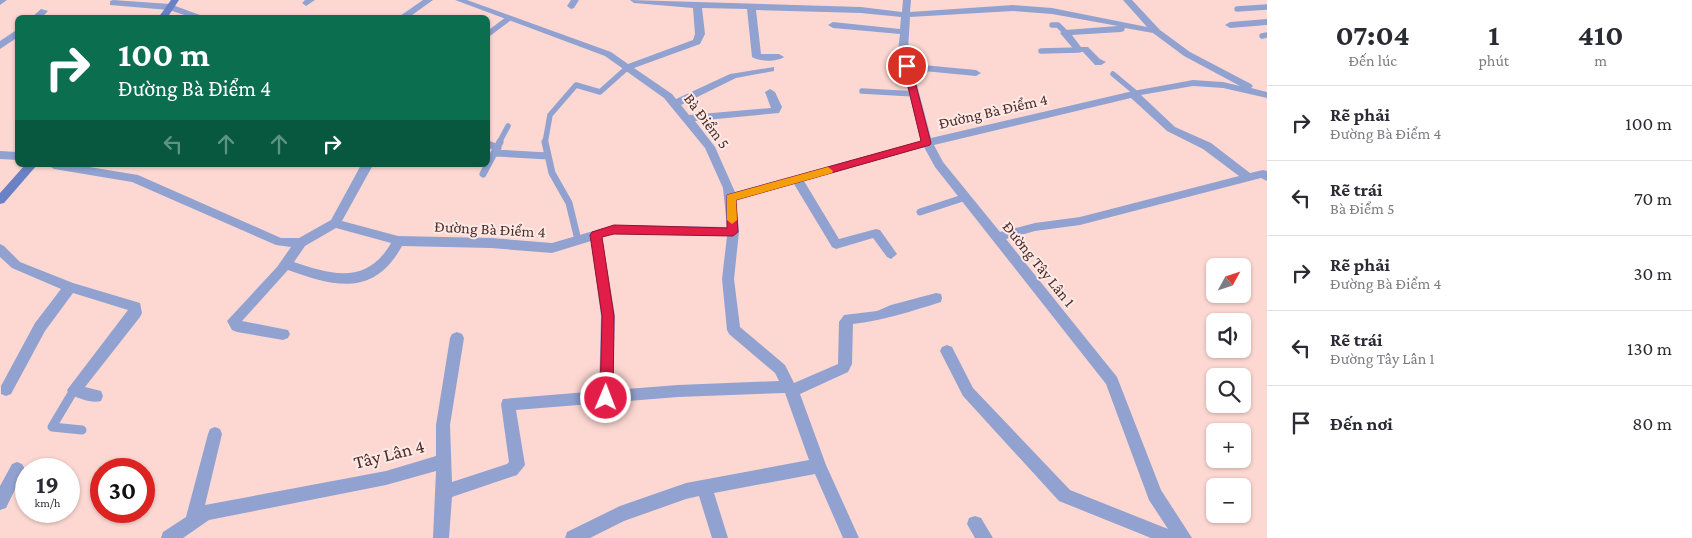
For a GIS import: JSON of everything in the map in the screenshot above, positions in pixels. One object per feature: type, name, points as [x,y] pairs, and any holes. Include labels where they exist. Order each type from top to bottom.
[{"type":"main road","points":[[164,15],[172,3]]},
{"type":"main road","points":[[0,200],[29,167]]},
{"type":"street","points":[[406,15],[429,0]]},
{"type":"street","name":"Bà Điểm 5","points":[[459,0],[608,54],[668,96],[710,147],[730,188],[733,232],[728,279],[734,330],[780,369],[790,389],[819,466],[851,538]]},
{"type":"street","points":[[634,0],[697,5],[727,3],[751,7],[861,10],[904,15],[1013,8],[1052,11],[1156,31]]},
{"type":"street","name":"Đường Tây Lân 1","points":[[907,0],[904,15],[903,50],[927,143],[939,164],[1112,381],[1154,495],[1184,538]]},
{"type":"street","points":[[1005,0],[1013,8]]},
{"type":"street","points":[[1127,0],[1156,31],[1187,54],[1263,93]]},
{"type":"street","points":[[113,3],[172,3],[198,15]]},
{"type":"street","points":[[628,67],[697,42],[700,34],[697,5]]},
{"type":"street","points":[[751,7],[757,56],[779,57]]},
{"type":"street","points":[[38,15],[44,10]]},
{"type":"street","points":[[1230,25],[1267,22]]},
{"type":"street","points":[[833,25],[903,32]]},
{"type":"street","points":[[1066,34],[1134,28]]},
{"type":"street","points":[[0,46],[15,34]]},
{"type":"street","points":[[1066,34],[1079,50],[1085,49],[1098,62],[1101,62]]},
{"type":"street","points":[[907,66],[976,73]]},
{"type":"street","points":[[674,104],[733,76],[772,69]]},
{"type":"street","name":"Đường Bà Điểm 4","points":[[730,198],[927,143],[1135,94],[1193,83],[1223,85],[1263,93]]},
{"type":"street","points":[[685,119],[775,111],[777,108],[770,92]]},
{"type":"street","points":[[1135,94],[1171,128],[1207,146],[1249,178]]},
{"type":"street","points":[[0,155],[15,156]]},
{"type":"street","points":[[66,167],[134,178],[280,242],[301,243]]},
{"type":"street","points":[[283,334],[237,326],[233,323],[301,243],[335,223],[366,167]]},
{"type":"street","points":[[997,237],[1035,226],[1080,221],[1263,174],[1267,177]]},
{"type":"street","points":[[797,180],[836,244],[876,233],[891,254]]},
{"type":"street","name":"Đường Bà Điểm 4","points":[[335,223],[398,241],[491,243],[552,248],[614,230],[733,232]]},
{"type":"street","points":[[596,235],[608,316],[606,398]]},
{"type":"street","points":[[285,264],[329,278],[361,279],[391,257],[398,241]]},
{"type":"street","points":[[0,249],[16,265],[70,287],[131,304],[136,309],[74,390],[96,396]]},
{"type":"street","points":[[6,390],[40,327],[70,287]]},
{"type":"street","points":[[444,492],[512,470],[517,465],[508,404],[678,391],[790,389],[843,368],[845,364],[846,322],[849,319],[879,316],[891,310],[936,298]]},
{"type":"street","points":[[445,461],[443,425],[457,338]]},
{"type":"street","points":[[947,351],[968,392],[1065,496],[1171,538]]},
{"type":"street","points":[[193,522],[215,434]]},
{"type":"street","name":"Tây Lân 4","points":[[169,538],[206,514],[386,478],[445,461],[442,538]]},
{"type":"street","points":[[573,538],[620,514],[686,490],[819,466]]},
{"type":"street","points":[[0,502],[15,473]]},
{"type":"street","points":[[704,487],[720,538]]},
{"type":"street","points":[[975,524],[985,538]]},
{"type":"lane","points":[[1236,9],[1267,6]]},
{"type":"lane","points":[[490,32],[508,19]]},
{"type":"lane","points":[[1052,25],[1058,25],[1066,34]]},
{"type":"lane","points":[[1041,51],[1079,50]]},
{"type":"lane","points":[[578,240],[569,203],[552,173],[545,144],[550,115],[576,85],[600,92],[628,67]]},
{"type":"lane","points":[[1113,74],[1135,94]]},
{"type":"lane","points":[[862,91],[915,94]]},
{"type":"lane","points":[[490,162],[508,126]]},
{"type":"lane","points":[[490,145],[497,150],[548,156]]},
{"type":"lane","points":[[483,174],[487,167]]},
{"type":"lane","points":[[920,212],[966,197]]},
{"type":"lane","points":[[74,390],[52,427],[82,430]]},
{"type":"slow traffic","points":[[732,220],[730,198],[828,171]]},
{"type":"route","points":[[606,398],[608,316],[596,235],[614,230],[733,232],[730,198],[927,143],[907,66]]}]
